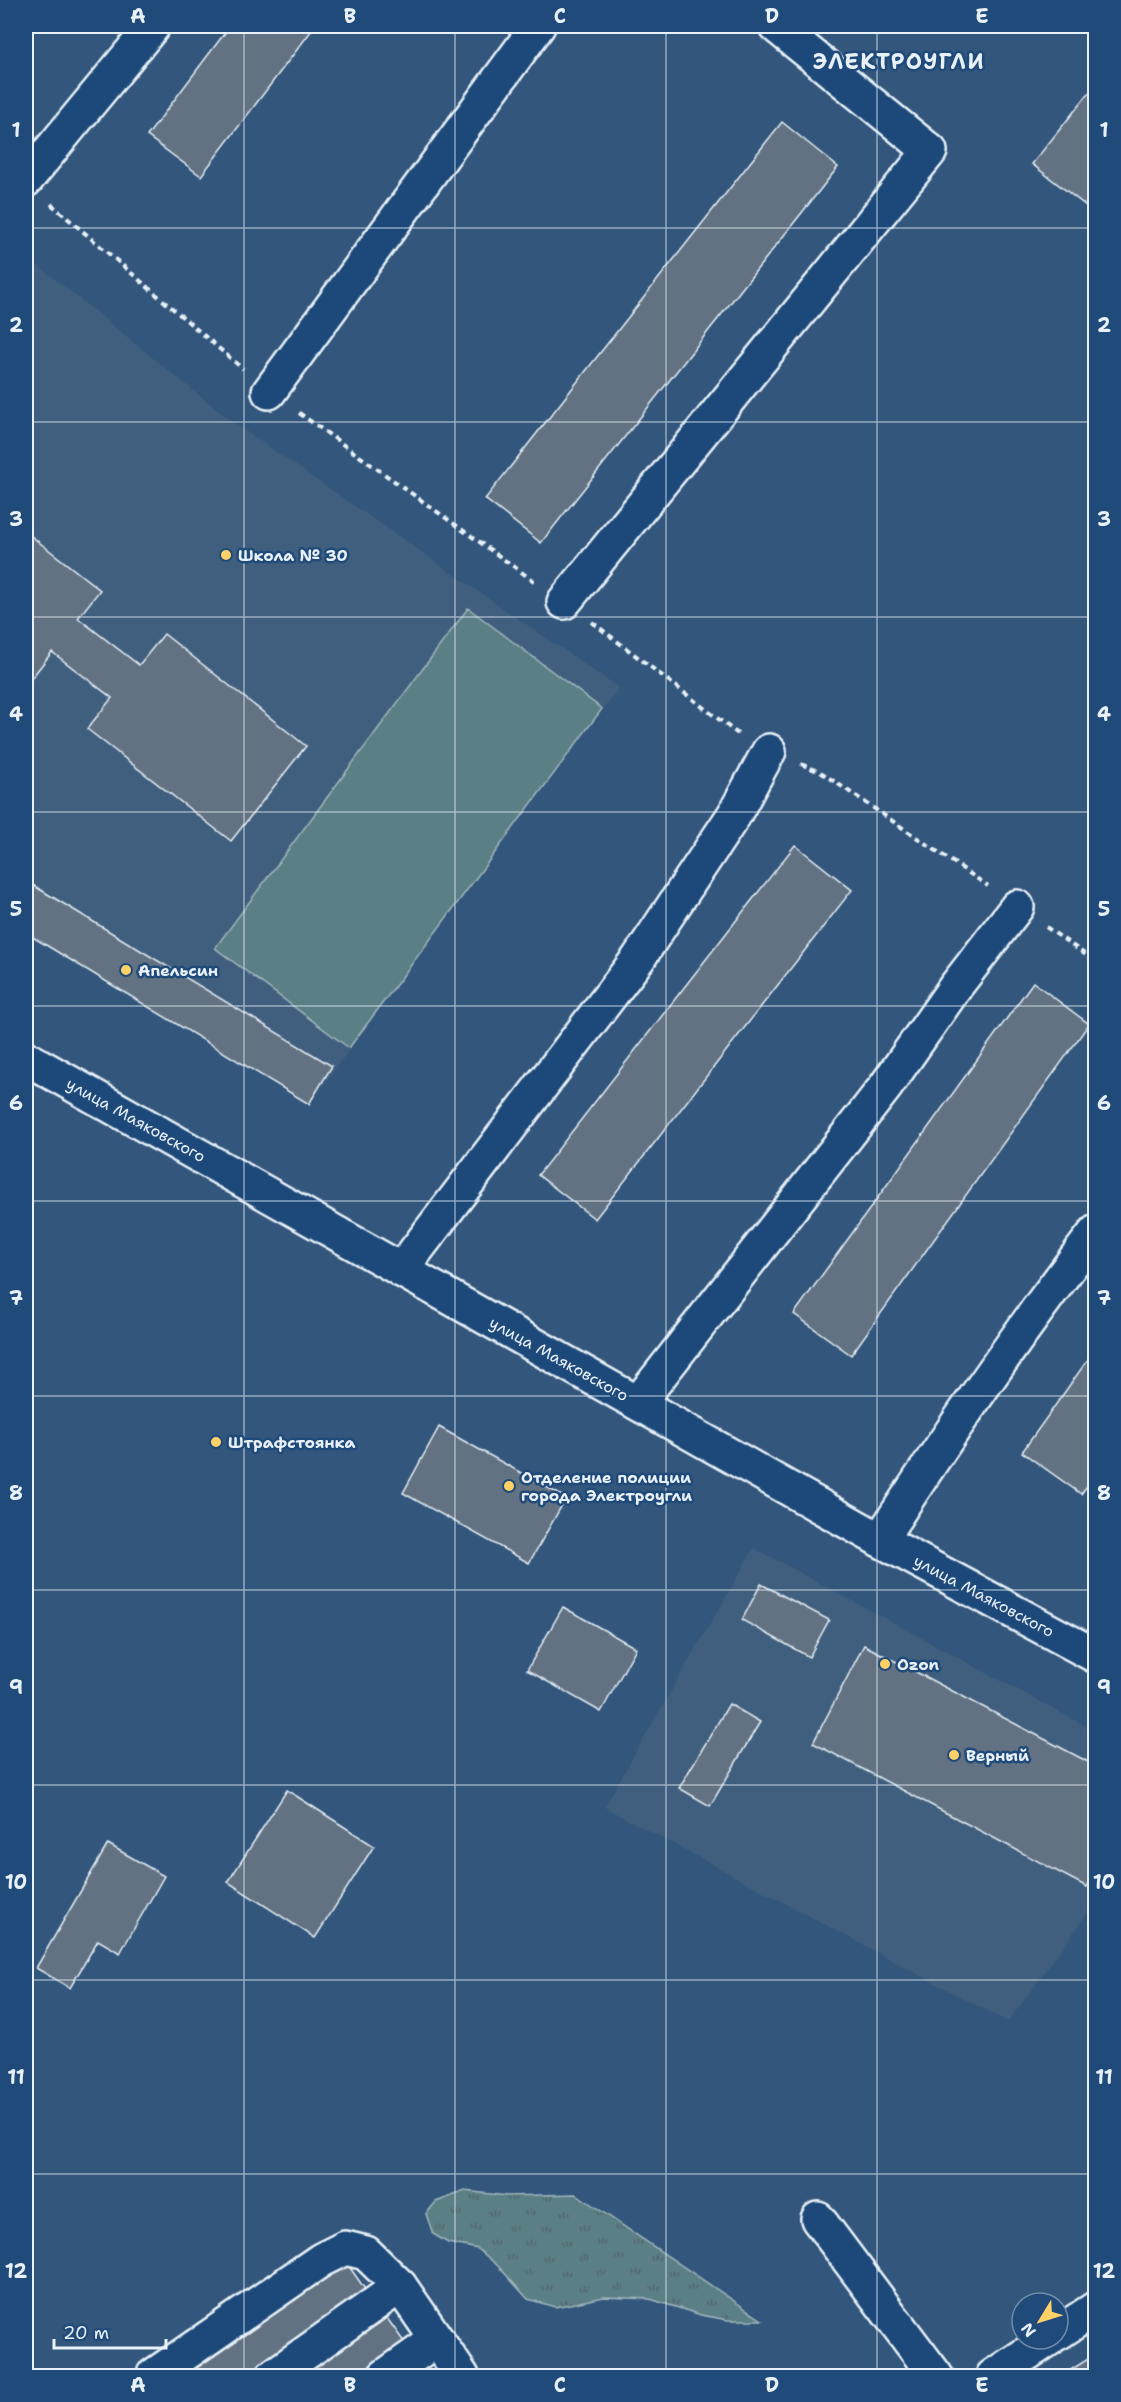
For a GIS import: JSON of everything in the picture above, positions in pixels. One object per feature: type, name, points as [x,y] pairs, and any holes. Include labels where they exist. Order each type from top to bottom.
[{"type":"street","points":[[26,180],[153,26]]},
{"type":"street","points":[[269,392],[538,26]]},
{"type":"street","points":[[564,603],[930,151],[776,26]]},
{"type":"street","points":[[401,1270],[638,959],[734,815],[769,751]]},
{"type":"street","points":[[638,1403],[886,1086],[956,986],[1017,907]]},
{"type":"street","name":"улица Маяковского","points":[[26,1058],[880,1540],[1095,1656]]},
{"type":"street","points":[[880,1540],[953,1427],[1054,1285],[1095,1232]]},
{"type":"street","points":[[818,2218],[936,2376]]},
{"type":"street","points":[[153,2376],[321,2260],[345,2248],[366,2253],[400,2286],[462,2376]]},
{"type":"street","points":[[273,2376],[400,2286]]},
{"type":"street","points":[[1070,2325],[1095,2308]]},
{"type":"street","points":[[385,2376],[436,2340]]},
{"type":"street","points":[[993,2376],[1031,2351]]},
{"type":"shaded area","name":"Школа № 30","points":[[26,256],[234,423],[619,688],[309,1104],[26,933]]},
{"type":"shaded area","points":[[754,1548],[1095,1731],[1095,1903],[1008,2022],[604,1807]]},
{"type":"green space","points":[[468,608],[602,709],[349,1048],[215,948]]},
{"type":"green space","points":[[465,2191],[507,2196],[576,2194],[762,2320],[728,2320],[701,2315],[650,2299],[604,2297],[555,2307],[528,2299],[498,2266],[478,2249],[448,2243],[433,2234],[426,2214],[436,2202]]},
{"type":"building","points":[[230,26],[315,26],[201,176],[147,136]]},
{"type":"building","points":[[1096,84],[1096,203],[1090,209],[1032,164]]},
{"type":"building","points":[[782,122],[838,167],[541,543],[485,499]]},
{"type":"building","points":[[26,532],[100,590],[78,618],[139,665],[164,634],[306,746],[231,841],[87,729],[112,698],[52,652],[26,685]]},
{"type":"building","points":[[795,845],[852,890],[595,1219],[538,1175]]},
{"type":"building","points":[[26,881],[332,1066],[309,1104],[26,933]]},
{"type":"building","points":[[1033,982],[1089,1024],[851,1355],[794,1314]]},
{"type":"building","points":[[1096,1348],[1096,1474],[1081,1494],[1022,1452]]},
{"type":"building","points":[[439,1427],[566,1498],[529,1563],[403,1493]]},
{"type":"building","points":[[761,1584],[829,1620],[809,1657],[742,1620]]},
{"type":"building","points":[[563,1607],[636,1648],[601,1712],[527,1670]]},
{"type":"building","name":"Верный","points":[[864,1645],[1096,1766],[1096,1871],[1087,1887],[813,1743]]},
{"type":"building","points":[[729,1704],[760,1722],[710,1806],[679,1788]]},
{"type":"building","points":[[287,1790],[374,1846],[315,1938],[228,1882]]},
{"type":"building","points":[[108,1844],[164,1876],[120,1953],[98,1940],[70,1988],[36,1968]]},
{"type":"building","points":[[346,2262],[369,2295],[254,2376],[184,2376]]},
{"type":"building","points":[[384,2314],[407,2346],[364,2376],[295,2376]]},
{"type":"building","points":[[1096,2354],[1096,2376],[1061,2376]]},
{"type":"place","name":"Школа № 30","points":[[226,555]]},
{"type":"place","name":"Апельсин","points":[[126,970]]},
{"type":"place","name":"Штрафстоянка","points":[[216,1442]]},
{"type":"place","name":"Отделение полиции города Электроугли","points":[[509,1486]]},
{"type":"place","name":"Ozon","points":[[885,1664]]},
{"type":"place","name":"Верный","points":[[954,1755]]},
{"type":"district","name":"ЭЛЕКТРОУГЛИ","points":[[899,61]]}]
